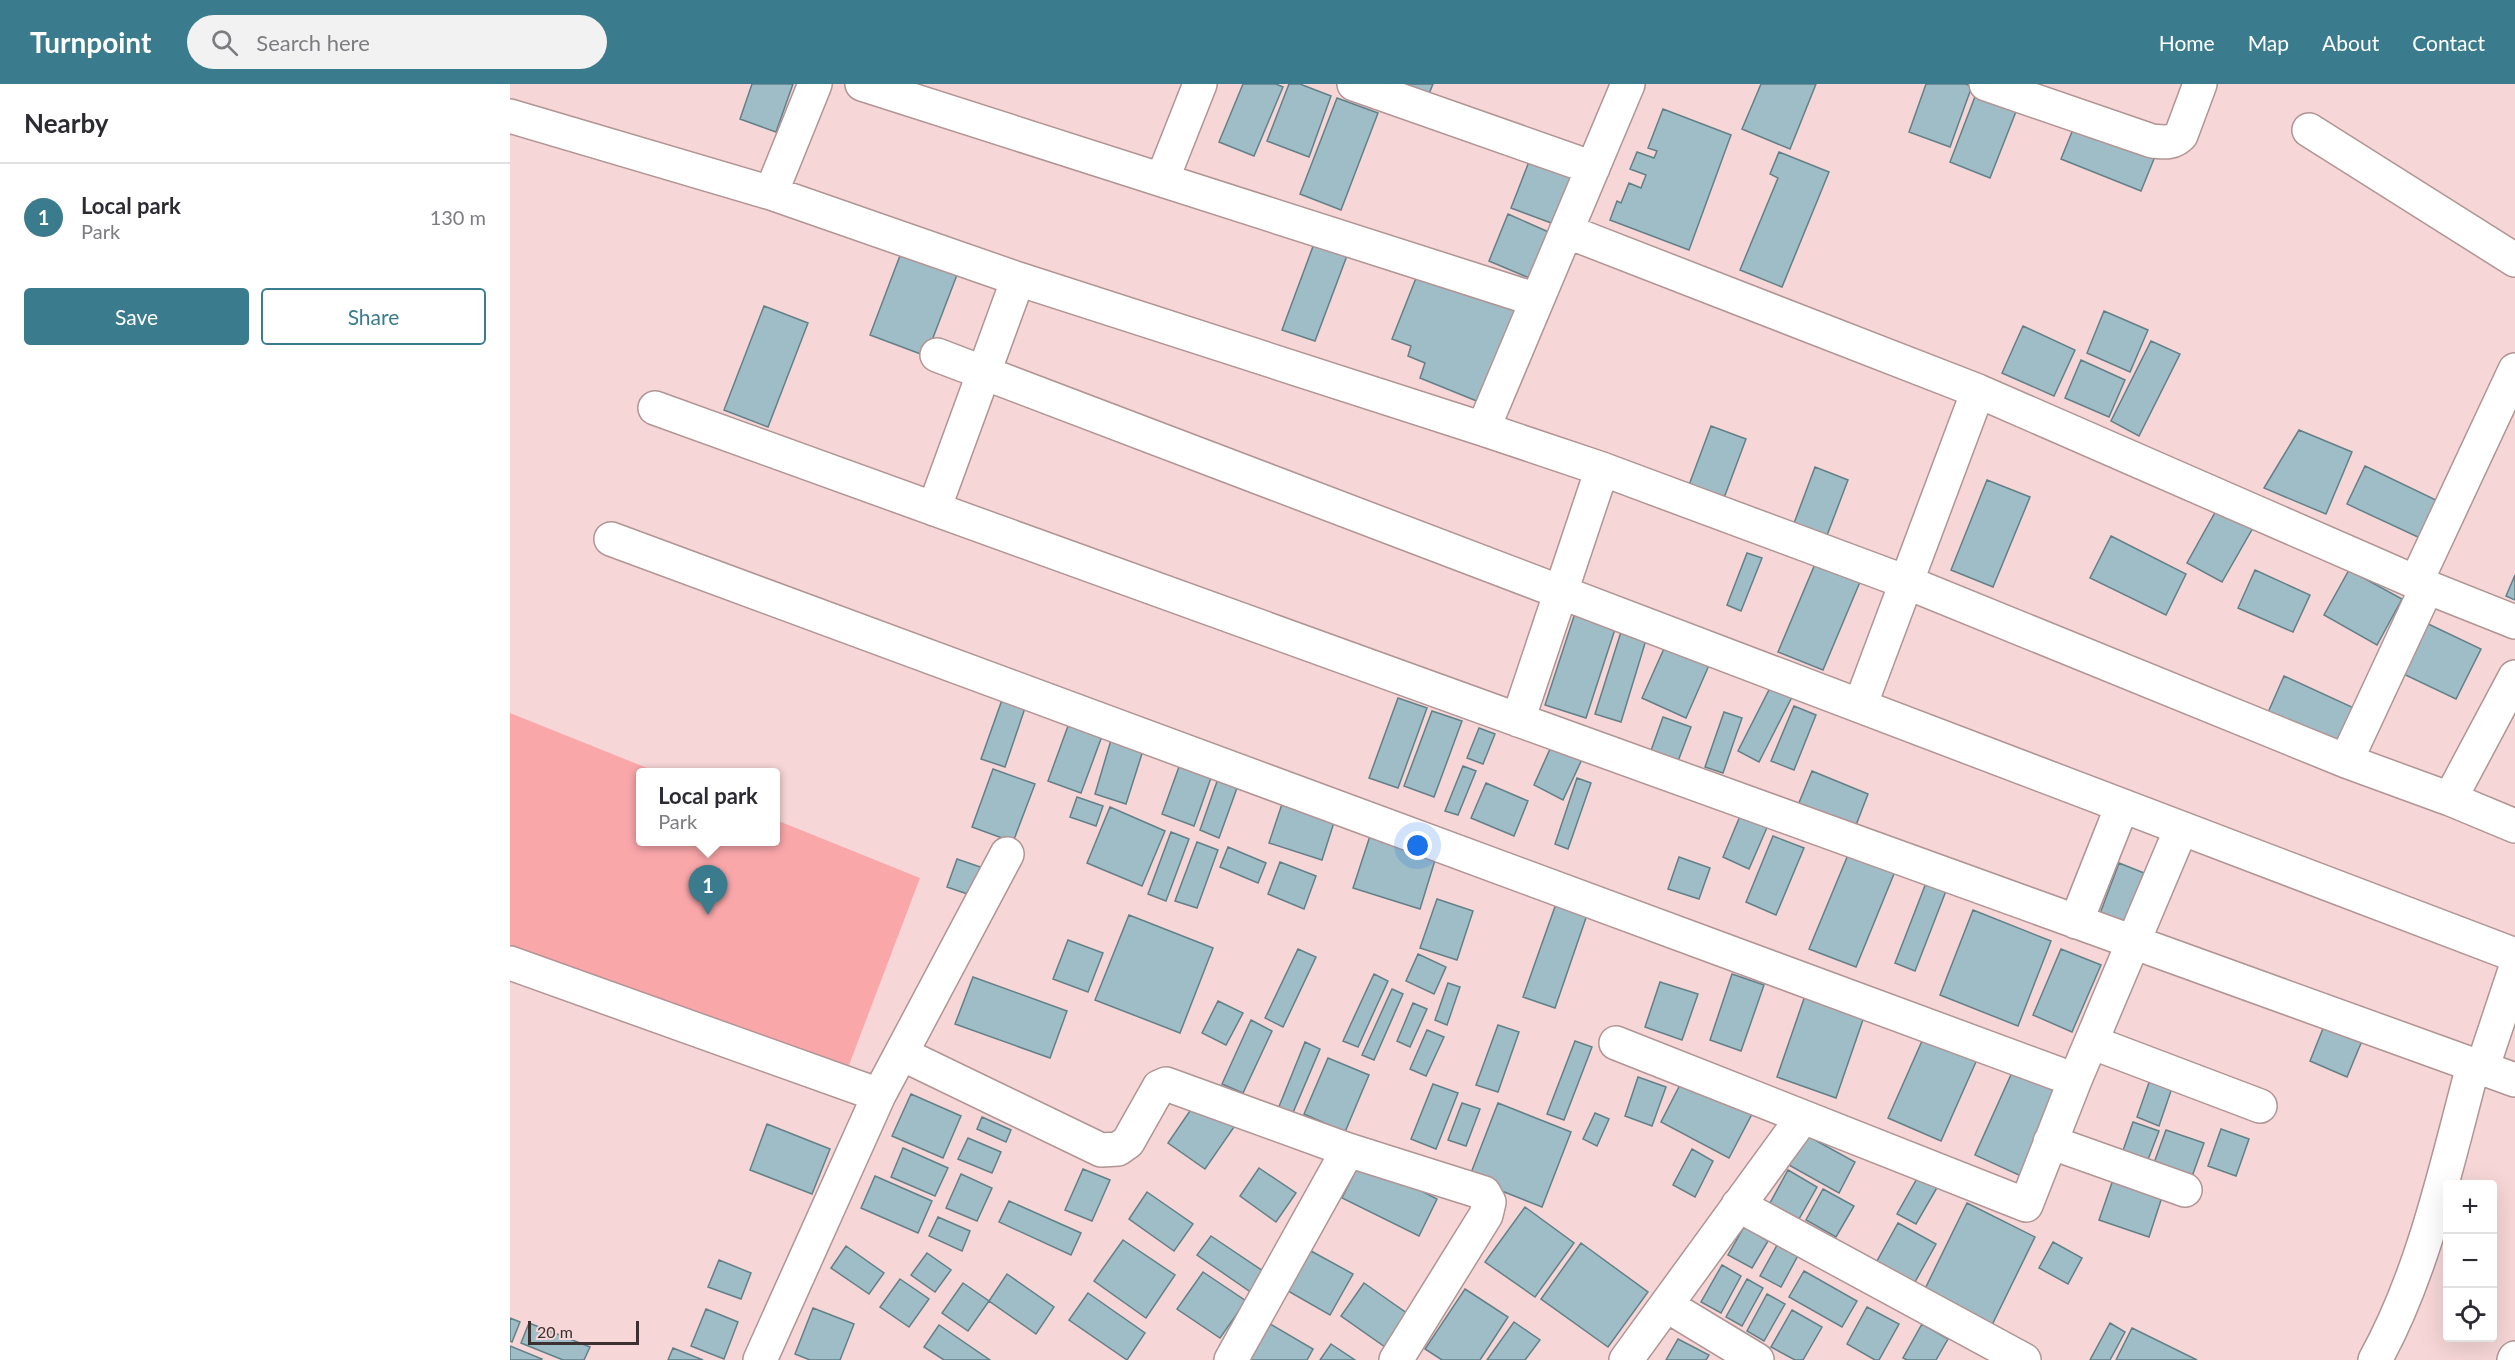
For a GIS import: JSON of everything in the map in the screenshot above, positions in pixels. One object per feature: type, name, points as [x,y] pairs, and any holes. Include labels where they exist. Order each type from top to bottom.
[{"type":"street","points":[[771,193],[815,84]]},
{"type":"street","points":[[862,84],[1537,300]]},
{"type":"street","points":[[1162,180],[1200,84]]},
{"type":"street","points":[[1483,429],[1628,84]]},
{"type":"street","points":[[1986,84],[2152,141],[2168,142],[2175,141],[2181,135],[2200,84]]},
{"type":"street","points":[[1359,85],[1593,168]]},
{"type":"street","points":[[510,116],[771,193],[1018,279],[1602,469],[1906,582],[2346,761],[2450,799],[2515,826]]},
{"type":"street","points":[[2309,130],[2515,260]]},
{"type":"street","points":[[1566,231],[1978,392],[2421,585],[2515,622]]},
{"type":"street","points":[[934,509],[1018,279]]},
{"type":"street","points":[[937,355],[2515,956]]},
{"type":"street","points":[[2346,761],[2515,370]]},
{"type":"street","points":[[1860,706],[1978,392]]},
{"type":"street","points":[[655,408],[2515,1080]]},
{"type":"street","points":[[1518,720],[1602,469]]},
{"type":"street","points":[[611,539],[2075,1080]]},
{"type":"street","points":[[2450,799],[2515,677]]},
{"type":"street","points":[[2076,922],[2122,806]]},
{"type":"street","points":[[1616,1043],[2026,1205],[2075,1080],[2181,829]]},
{"type":"street","points":[[760,1360],[879,1095],[1007,854]]},
{"type":"street","points":[[510,963],[879,1095]]},
{"type":"street","points":[[2375,1360],[2388,1336],[2430,1227],[2478,1067],[2515,970]]},
{"type":"street","points":[[2091,1042],[2260,1106]]},
{"type":"street","points":[[902,1054],[1101,1150],[1118,1149],[1128,1142],[1159,1087],[1166,1084],[1348,1150],[1479,1190],[1489,1202],[1486,1215],[1396,1360]]},
{"type":"street","points":[[1626,1360],[1803,1117]]},
{"type":"street","points":[[2050,1142],[2185,1190]]},
{"type":"street","points":[[1231,1360],[1348,1150]]},
{"type":"street","points":[[1738,1205],[2024,1360]]},
{"type":"street","points":[[1666,1305],[1757,1360]]},
{"type":"shaded area","points":[[510,713],[647,768],[636,768],[636,846],[780,846],[780,822],[920,878],[846,1073],[510,951]]},
{"type":"building","points":[[752,84],[793,84],[776,132],[740,119]]},
{"type":"building","points":[[1243,84],[1276,84],[1283,87],[1254,156],[1219,142]]},
{"type":"building","points":[[1289,84],[1300,84],[1331,96],[1309,157],[1267,141]]},
{"type":"building","points":[[1385,84],[1433,84],[1426,101]]},
{"type":"building","points":[[1761,84],[1816,84],[1790,149],[1742,129]]},
{"type":"building","points":[[1926,84],[1972,86],[1950,147],[1909,132]]},
{"type":"building","points":[[1976,94],[2017,109],[1990,178],[1950,162]]},
{"type":"building","points":[[1337,98],[1378,113],[1341,210],[1300,194]]},
{"type":"building","points":[[1663,109],[1731,135],[1689,250],[1610,220],[1617,201],[1621,203],[1629,183],[1641,188],[1646,175],[1630,169],[1637,152],[1654,158],[1657,151],[1648,148]]},
{"type":"building","points":[[2076,122],[2156,154],[2141,191],[2061,159]]},
{"type":"building","points":[[1779,152],[1829,172],[1782,287],[1740,270],[1778,178],[1770,174]]},
{"type":"building","points":[[1530,159],[1581,178],[1562,227],[1511,208]]},
{"type":"building","points":[[1508,214],[1553,234],[1534,280],[1489,261]]},
{"type":"building","points":[[1315,241],[1348,253],[1315,341],[1282,330]]},
{"type":"building","points":[[904,245],[960,267],[926,356],[870,335]]},
{"type":"building","points":[[1418,273],[1520,312],[1484,404],[1420,378],[1425,363],[1408,356],[1411,346],[1392,339]]},
{"type":"building","points":[[764,306],[808,323],[768,427],[724,410]]},
{"type":"building","points":[[2104,311],[2148,330],[2130,372],[2087,353]]},
{"type":"building","points":[[2023,326],[2075,350],[2054,396],[2002,373]]},
{"type":"building","points":[[2151,341],[2180,354],[2139,436],[2111,421]]},
{"type":"building","points":[[2081,360],[2125,380],[2109,417],[2065,398]]},
{"type":"building","points":[[1711,426],[1746,439],[1721,506],[1686,493]]},
{"type":"building","points":[[2299,430],[2352,452],[2326,514],[2264,488]]},
{"type":"building","points":[[2365,466],[2438,501],[2420,538],[2347,504]]},
{"type":"building","points":[[1815,467],[1848,480],[1826,538],[1793,526]]},
{"type":"building","points":[[1987,480],[2030,497],[1993,587],[1951,570]]},
{"type":"building","points":[[2217,509],[2254,526],[2222,582],[2187,563]]},
{"type":"building","points":[[2111,536],[2186,574],[2166,615],[2090,578]]},
{"type":"building","points":[[1747,553],[1762,558],[1741,611],[1727,605]]},
{"type":"building","points":[[1815,564],[1860,582],[1823,670],[1778,652]]},
{"type":"building","points":[[2255,570],[2310,595],[2293,632],[2238,608]]},
{"type":"building","points":[[2349,570],[2402,599],[2377,645],[2324,615]]},
{"type":"building","points":[[2515,575],[2515,600],[2506,596]]},
{"type":"building","points":[[1578,604],[1619,617],[1586,718],[1545,705]]},
{"type":"building","points":[[2422,621],[2481,649],[2456,699],[2397,671]]},
{"type":"building","points":[[1621,632],[1646,640],[1621,722],[1595,714]]},
{"type":"building","points":[[1666,644],[1710,663],[1686,718],[1642,698]]},
{"type":"building","points":[[2284,676],[2354,708],[2336,748],[2266,717]]},
{"type":"building","points":[[1773,682],[1794,693],[1759,762],[1738,751]]},
{"type":"building","points":[[1398,698],[1427,708],[1398,788],[1369,778]]},
{"type":"building","points":[[1002,700],[1025,708],[1005,767],[981,759]]},
{"type":"building","points":[[1794,706],[1816,715],[1794,770],[1771,761]]},
{"type":"building","points":[[1432,711],[1462,721],[1434,797],[1404,786]]},
{"type":"building","points":[[1724,712],[1742,718],[1723,773],[1705,767]]},
{"type":"building","points":[[1072,715],[1105,728],[1081,793],[1048,781]]},
{"type":"building","points":[[1663,717],[1691,727],[1675,769],[1648,759]]},
{"type":"building","points":[[1479,728],[1495,734],[1483,764],[1467,758]]},
{"type":"building","points":[[1114,730],[1146,741],[1126,804],[1095,794]]},
{"type":"building","points":[[1554,740],[1584,755],[1563,800],[1534,785]]},
{"type":"building","points":[[1180,764],[1212,775],[1194,826],[1162,814]]},
{"type":"building","points":[[1463,766],[1476,771],[1458,815],[1445,811]]},
{"type":"building","points":[[993,769],[1035,784],[1013,842],[972,827]]},
{"type":"building","points":[[1221,770],[1241,777],[1219,838],[1200,830]]},
{"type":"building","points":[[1812,771],[1868,794],[1853,833],[1796,810]]},
{"type":"building","points":[[1577,778],[1591,783],[1568,849],[1555,844]]},
{"type":"building","points":[[1486,783],[1528,801],[1514,836],[1471,818]]},
{"type":"building","points":[[1077,797],[1103,806],[1096,826],[1070,817]]},
{"type":"building","points":[[1284,798],[1336,816],[1322,860],[1269,843]]},
{"type":"building","points":[[1745,804],[1772,816],[1749,869],[1723,857]]},
{"type":"building","points":[[1110,807],[1165,831],[1142,886],[1087,863]]},
{"type":"building","points":[[1171,832],[1189,839],[1166,901],[1148,894]]},
{"type":"building","points":[[1370,836],[1436,857],[1420,909],[1353,888]]},
{"type":"building","points":[[1773,836],[1804,848],[1776,915],[1746,902]]},
{"type":"building","points":[[1197,842],[1218,850],[1197,908],[1175,901]]},
{"type":"building","points":[[1228,847],[1266,863],[1258,883],[1220,867]]},
{"type":"building","points":[[1850,850],[1896,869],[1856,967],[1809,949]]},
{"type":"building","points":[[1679,857],[1710,868],[1699,899],[1668,889]]},
{"type":"building","points":[[957,859],[989,870],[979,898],[947,887]]},
{"type":"building","points":[[1280,862],[1316,876],[1304,909],[1268,894]]},
{"type":"building","points":[[2119,863],[2144,873],[2123,928],[2098,919]]},
{"type":"building","points":[[1926,883],[1946,891],[1915,971],[1895,963]]},
{"type":"building","points":[[1437,899],[1473,911],[1457,960],[1420,948]]},
{"type":"building","points":[[1557,901],[1588,912],[1555,1008],[1523,997]]},
{"type":"building","points":[[1973,910],[2051,941],[2018,1026],[1940,995]]},
{"type":"building","points":[[1129,915],[1213,948],[1180,1033],[1095,1000]]},
{"type":"building","points":[[1068,940],[1103,953],[1088,992],[1053,979]]},
{"type":"building","points":[[1298,949],[1316,957],[1283,1027],[1265,1018]]},
{"type":"building","points":[[2061,949],[2101,965],[2072,1032],[2033,1015]]},
{"type":"building","points":[[1418,954],[1446,967],[1434,994],[1406,981]]},
{"type":"building","points":[[1374,974],[1388,981],[1358,1047],[1343,1041]]},
{"type":"building","points":[[1732,974],[1764,985],[1741,1051],[1710,1040]]},
{"type":"building","points":[[973,977],[1067,1011],[1050,1058],[955,1024]]},
{"type":"building","points":[[1660,982],[1698,994],[1682,1040],[1645,1027]]},
{"type":"building","points":[[1448,983],[1460,987],[1447,1025],[1435,1020]]},
{"type":"building","points":[[1808,987],[1867,1008],[1836,1098],[1777,1077]]},
{"type":"building","points":[[1392,989],[1403,994],[1374,1060],[1362,1055]]},
{"type":"building","points":[[1218,1001],[1243,1013],[1226,1045],[1202,1033]]},
{"type":"building","points":[[1413,1003],[1427,1009],[1410,1047],[1397,1041]]},
{"type":"building","points":[[1251,1020],[1272,1031],[1243,1093],[1222,1084]]},
{"type":"building","points":[[2326,1021],[2364,1036],[2347,1077],[2310,1061]]},
{"type":"building","points":[[1498,1025],[1519,1032],[1498,1092],[1476,1085]]},
{"type":"building","points":[[1427,1030],[1444,1037],[1426,1076],[1410,1069]]},
{"type":"building","points":[[1926,1032],[1979,1055],[1941,1141],[1888,1118]]},
{"type":"building","points":[[1575,1041],[1592,1047],[1564,1120],[1547,1114]]},
{"type":"building","points":[[1305,1042],[1320,1049],[1292,1115],[1278,1109]]},
{"type":"building","points":[[1328,1058],[1369,1075],[1345,1132],[1304,1114]]},
{"type":"building","points":[[2014,1068],[2060,1088],[2021,1176],[1975,1155]]},
{"type":"building","points":[[2152,1074],[2174,1082],[2159,1126],[2137,1117]]},
{"type":"building","points":[[1638,1077],[1666,1087],[1652,1126],[1625,1116]]},
{"type":"building","points":[[1683,1079],[1752,1114],[1729,1158],[1661,1122]]},
{"type":"building","points":[[1433,1084],[1458,1093],[1436,1149],[1411,1139]]},
{"type":"building","points":[[911,1094],[961,1116],[943,1158],[892,1136]]},
{"type":"building","points":[[1196,1102],[1234,1127],[1205,1169],[1168,1143]]},
{"type":"building","points":[[1462,1103],[1480,1109],[1466,1146],[1448,1140]]},
{"type":"building","points":[[1498,1103],[1571,1132],[1542,1207],[1469,1178]]},
{"type":"building","points":[[1595,1113],[1609,1119],[1597,1146],[1583,1139]]},
{"type":"building","points":[[982,1117],[1011,1130],[1006,1142],[977,1129]]},
{"type":"building","points":[[2133,1122],[2159,1131],[2144,1170],[2119,1162]]},
{"type":"building","points":[[767,1124],[830,1149],[812,1194],[750,1170]]},
{"type":"building","points":[[2221,1129],[2249,1139],[2236,1176],[2208,1166]]},
{"type":"building","points":[[2166,1130],[2204,1143],[2189,1185],[2151,1171]]},
{"type":"building","points":[[1804,1134],[1855,1162],[1839,1193],[1787,1164]]},
{"type":"building","points":[[968,1138],[1001,1152],[992,1173],[958,1159]]},
{"type":"building","points":[[903,1148],[948,1168],[935,1196],[891,1177]]},
{"type":"building","points":[[1692,1149],[1713,1161],[1695,1197],[1673,1185]]},
{"type":"building","points":[[1361,1160],[1437,1199],[1419,1236],[1342,1198]]},
{"type":"building","points":[[1259,1168],[1296,1193],[1276,1222],[1240,1196]]},
{"type":"building","points":[[1083,1169],[1110,1180],[1092,1221],[1065,1210]]},
{"type":"building","points":[[1788,1170],[1817,1187],[1799,1219],[1770,1203]]},
{"type":"building","points":[[961,1174],[992,1188],[977,1221],[946,1208]]},
{"type":"building","points":[[1919,1175],[1938,1186],[1916,1224],[1897,1214]]},
{"type":"building","points":[[875,1176],[932,1201],[918,1233],[861,1208]]},
{"type":"building","points":[[2114,1177],[2163,1194],[2149,1237],[2099,1220]]},
{"type":"building","points":[[1823,1189],[1854,1206],[1836,1237],[1806,1220]]},
{"type":"building","points":[[1147,1192],[1193,1224],[1174,1251],[1129,1219]]},
{"type":"building","points":[[1009,1201],[1081,1233],[1071,1255],[999,1222]]},
{"type":"building","points":[[1967,1203],[2035,1237],[1990,1329],[1922,1295]]},
{"type":"building","points":[[1525,1207],[1574,1243],[1535,1297],[1485,1262]]},
{"type":"building","points":[[938,1217],[970,1231],[962,1251],[929,1236]]},
{"type":"building","points":[[1898,1223],[1936,1244],[1910,1291],[1872,1270]]},
{"type":"building","points":[[1744,1227],[1768,1241],[1752,1268],[1728,1255]]},
{"type":"building","points":[[1211,1236],[1266,1273],[1252,1293],[1197,1255]]},
{"type":"building","points":[[1781,1238],[1801,1250],[1781,1287],[1760,1276]]},
{"type":"building","points":[[1123,1240],[1175,1275],[1146,1318],[1094,1281]]},
{"type":"building","points":[[2053,1242],[2082,1258],[2068,1284],[2039,1268]]},
{"type":"building","points":[[1581,1243],[1648,1292],[1608,1347],[1541,1299]]},
{"type":"building","points":[[846,1246],[884,1273],[869,1294],[831,1268]]},
{"type":"building","points":[[1311,1251],[1353,1274],[1330,1315],[1288,1291]]},
{"type":"building","points":[[927,1253],[951,1270],[935,1292],[911,1275]]},
{"type":"building","points":[[719,1260],[751,1273],[741,1299],[708,1287]]},
{"type":"building","points":[[1722,1265],[1741,1276],[1721,1313],[1701,1302]]},
{"type":"building","points":[[1804,1271],[1857,1301],[1842,1327],[1789,1297]]},
{"type":"building","points":[[1203,1272],[1246,1301],[1220,1338],[1177,1309]]},
{"type":"building","points":[[1007,1274],[1054,1307],[1036,1334],[989,1301]]},
{"type":"building","points":[[900,1279],[929,1299],[909,1327],[880,1307]]},
{"type":"building","points":[[1747,1279],[1763,1288],[1742,1326],[1726,1317]]},
{"type":"building","points":[[963,1283],[989,1301],[968,1331],[942,1313]]},
{"type":"building","points":[[1364,1283],[1418,1321],[1395,1354],[1341,1316]]},
{"type":"building","points":[[1465,1289],[1508,1317],[1480,1360],[1442,1360],[1425,1349]]},
{"type":"building","points":[[1088,1293],[1145,1333],[1127,1360],[1069,1320]]},
{"type":"building","points":[[1767,1294],[1785,1304],[1764,1341],[1747,1331]]},
{"type":"building","points":[[1867,1307],[1899,1324],[1879,1360],[1847,1344]]},
{"type":"building","points":[[813,1308],[854,1324],[840,1360],[810,1360],[795,1354]]},
{"type":"building","points":[[706,1309],[738,1322],[724,1359],[691,1346]]},
{"type":"building","points":[[1792,1310],[1822,1327],[1803,1360],[1795,1360],[1771,1347]]},
{"type":"building","points":[[510,1318],[520,1322],[512,1342],[510,1341]]},
{"type":"building","points":[[1514,1322],[1540,1340],[1525,1360],[1487,1360]]},
{"type":"building","points":[[529,1323],[590,1347],[584,1360],[563,1360],[521,1343]]},
{"type":"building","points":[[2110,1323],[2125,1332],[2110,1360],[2090,1360]]},
{"type":"building","points":[[1270,1324],[1313,1349],[1307,1360],[1250,1360]]},
{"type":"building","points":[[1922,1324],[1948,1339],[1936,1360],[1907,1360],[1903,1358]]},
{"type":"building","points":[[939,1325],[990,1360],[944,1360],[924,1347]]},
{"type":"building","points":[[2132,1328],[2197,1360],[2116,1360]]},
{"type":"building","points":[[1678,1339],[1709,1355],[1706,1360],[1666,1360]]},
{"type":"building","points":[[1331,1344],[1355,1360],[1320,1360]]},
{"type":"building","points":[[510,1346],[542,1359],[510,1360]]},
{"type":"building","points":[[673,1348],[703,1360],[668,1360]]},
{"type":"place","name":"Local park","points":[[708,915]]}]
